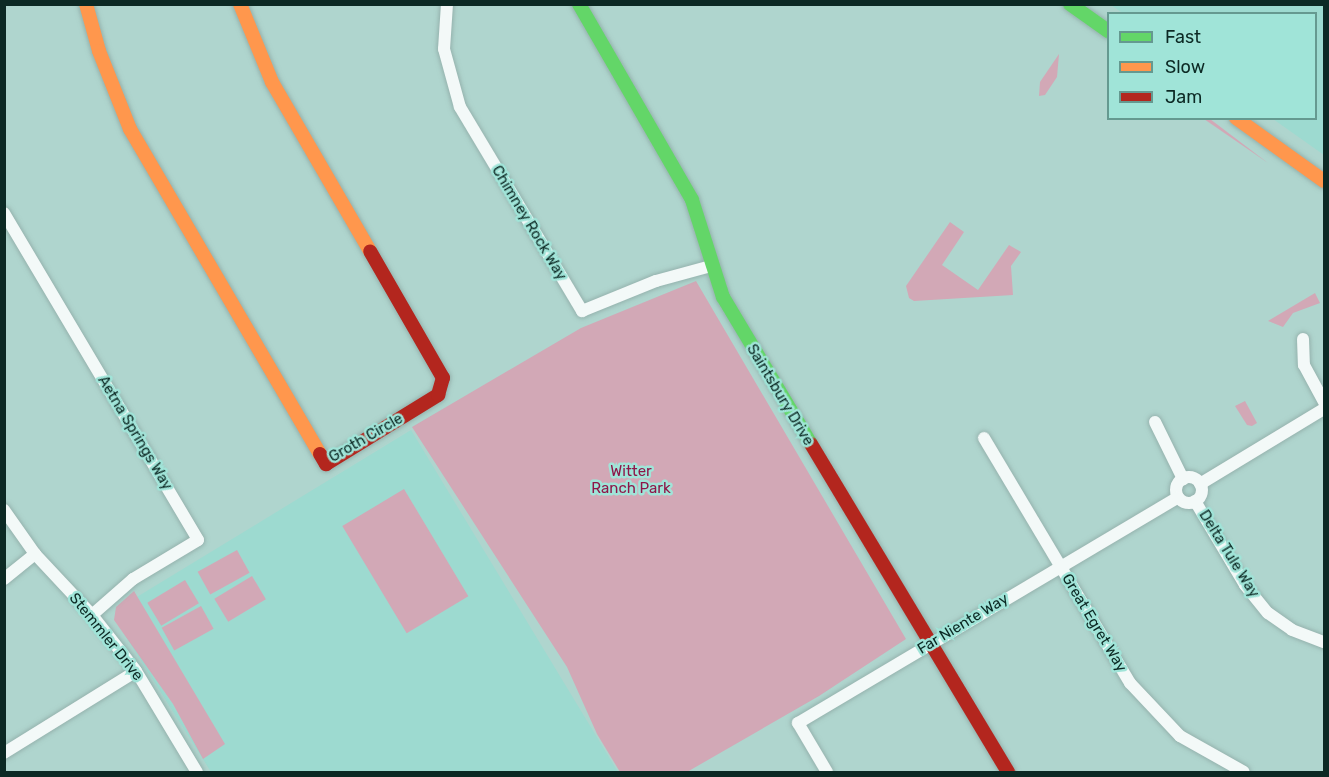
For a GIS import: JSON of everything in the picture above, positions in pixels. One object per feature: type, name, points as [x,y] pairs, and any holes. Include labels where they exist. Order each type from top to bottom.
[{"type":"street","name":"Groth Circle","points":[[86,4],[102,61],[130,129],[326,464],[438,395],[443,378],[273,82],[240,4]]},
{"type":"street","name":"Chimney Rock Way","points":[[447,4],[444,49],[460,107],[582,311],[656,281],[711,266]]},
{"type":"street","name":"Saintsbury Drive","points":[[579,4],[692,200],[711,266],[723,297],[929,645],[1008,772]]},
{"type":"street","points":[[1070,4],[1107,30]]},
{"type":"street","points":[[1239,120],[1324,181]]},
{"type":"street","name":"Aetna Springs Way","points":[[4,213],[198,540],[133,579],[92,615]]},
{"type":"street","points":[[1303,339],[1304,365],[1324,402]]},
{"type":"street","points":[[1200,483],[1324,409]]},
{"type":"street","points":[[1155,422],[1183,479]]},
{"type":"street","name":"Great Egret Way","points":[[984,438],[1106,646],[1152,709],[1180,736],[1244,772]]},
{"type":"street","points":[[1193,478],[1200,483],[1202,493],[1196,501],[1186,502],[1178,497],[1177,486],[1183,479],[1193,478]]},
{"type":"street","name":"Far Niente Way","points":[[827,772],[798,723],[1178,497]]},
{"type":"street","name":"Delta Tule Way","points":[[1196,501],[1245,585],[1268,613],[1292,630],[1324,642]]},
{"type":"street","name":"Stemmler Drive","points":[[4,510],[35,554],[92,615],[136,671],[197,772]]},
{"type":"street","points":[[4,579],[35,554]]},
{"type":"street","points":[[4,753],[136,671]]},
{"type":"shaded area","points":[[1111,5],[1324,5],[1324,155],[1274,120],[1317,120],[1317,12],[1121,12]]},
{"type":"shaded area","points":[[411,430],[618,772],[211,772],[116,621],[127,603]]},
{"type":"green space","points":[[1059,54],[1057,77],[1045,95],[1039,96],[1040,82]]},
{"type":"green space","points":[[1205,120],[1211,120],[1268,163]]},
{"type":"green space","points":[[950,222],[964,232],[942,265],[978,290],[1009,245],[1021,252],[1011,266],[1013,295],[914,301],[909,298],[906,286]]},
{"type":"green space","name":"Witter Ranch Park","points":[[696,281],[906,639],[819,696],[687,772],[620,772],[597,734],[567,667],[412,427],[581,328]]},
{"type":"green space","points":[[1315,293],[1320,303],[1293,313],[1283,327],[1268,321]]},
{"type":"green space","points":[[1245,401],[1257,423],[1252,426],[1247,425],[1235,406]]},
{"type":"green space","points":[[404,489],[468,596],[407,633],[342,526]]},
{"type":"green space","points":[[237,550],[250,573],[210,595],[198,572]]},
{"type":"green space","points":[[252,576],[266,599],[228,622],[214,599]]},
{"type":"green space","points":[[185,580],[199,603],[161,626],[147,603]]},
{"type":"green space","points":[[134,591],[225,744],[203,759],[173,704],[114,620],[116,607]]},
{"type":"green space","points":[[201,606],[214,629],[174,651],[162,628]]},
{"type":"traffic: fast","points":[[579,4],[692,200],[723,297],[811,444]]},
{"type":"traffic: fast","points":[[1070,4],[1107,30]]},
{"type":"traffic: slow","points":[[86,4],[99,51],[130,129],[320,454]]},
{"type":"traffic: slow","points":[[240,4],[272,82],[370,251]]},
{"type":"traffic: slow","points":[[1239,120],[1324,181]]},
{"type":"traffic: jam","points":[[320,454],[326,464],[438,395],[443,378],[370,251]]},
{"type":"traffic: jam","points":[[811,444],[1008,772]]}]
